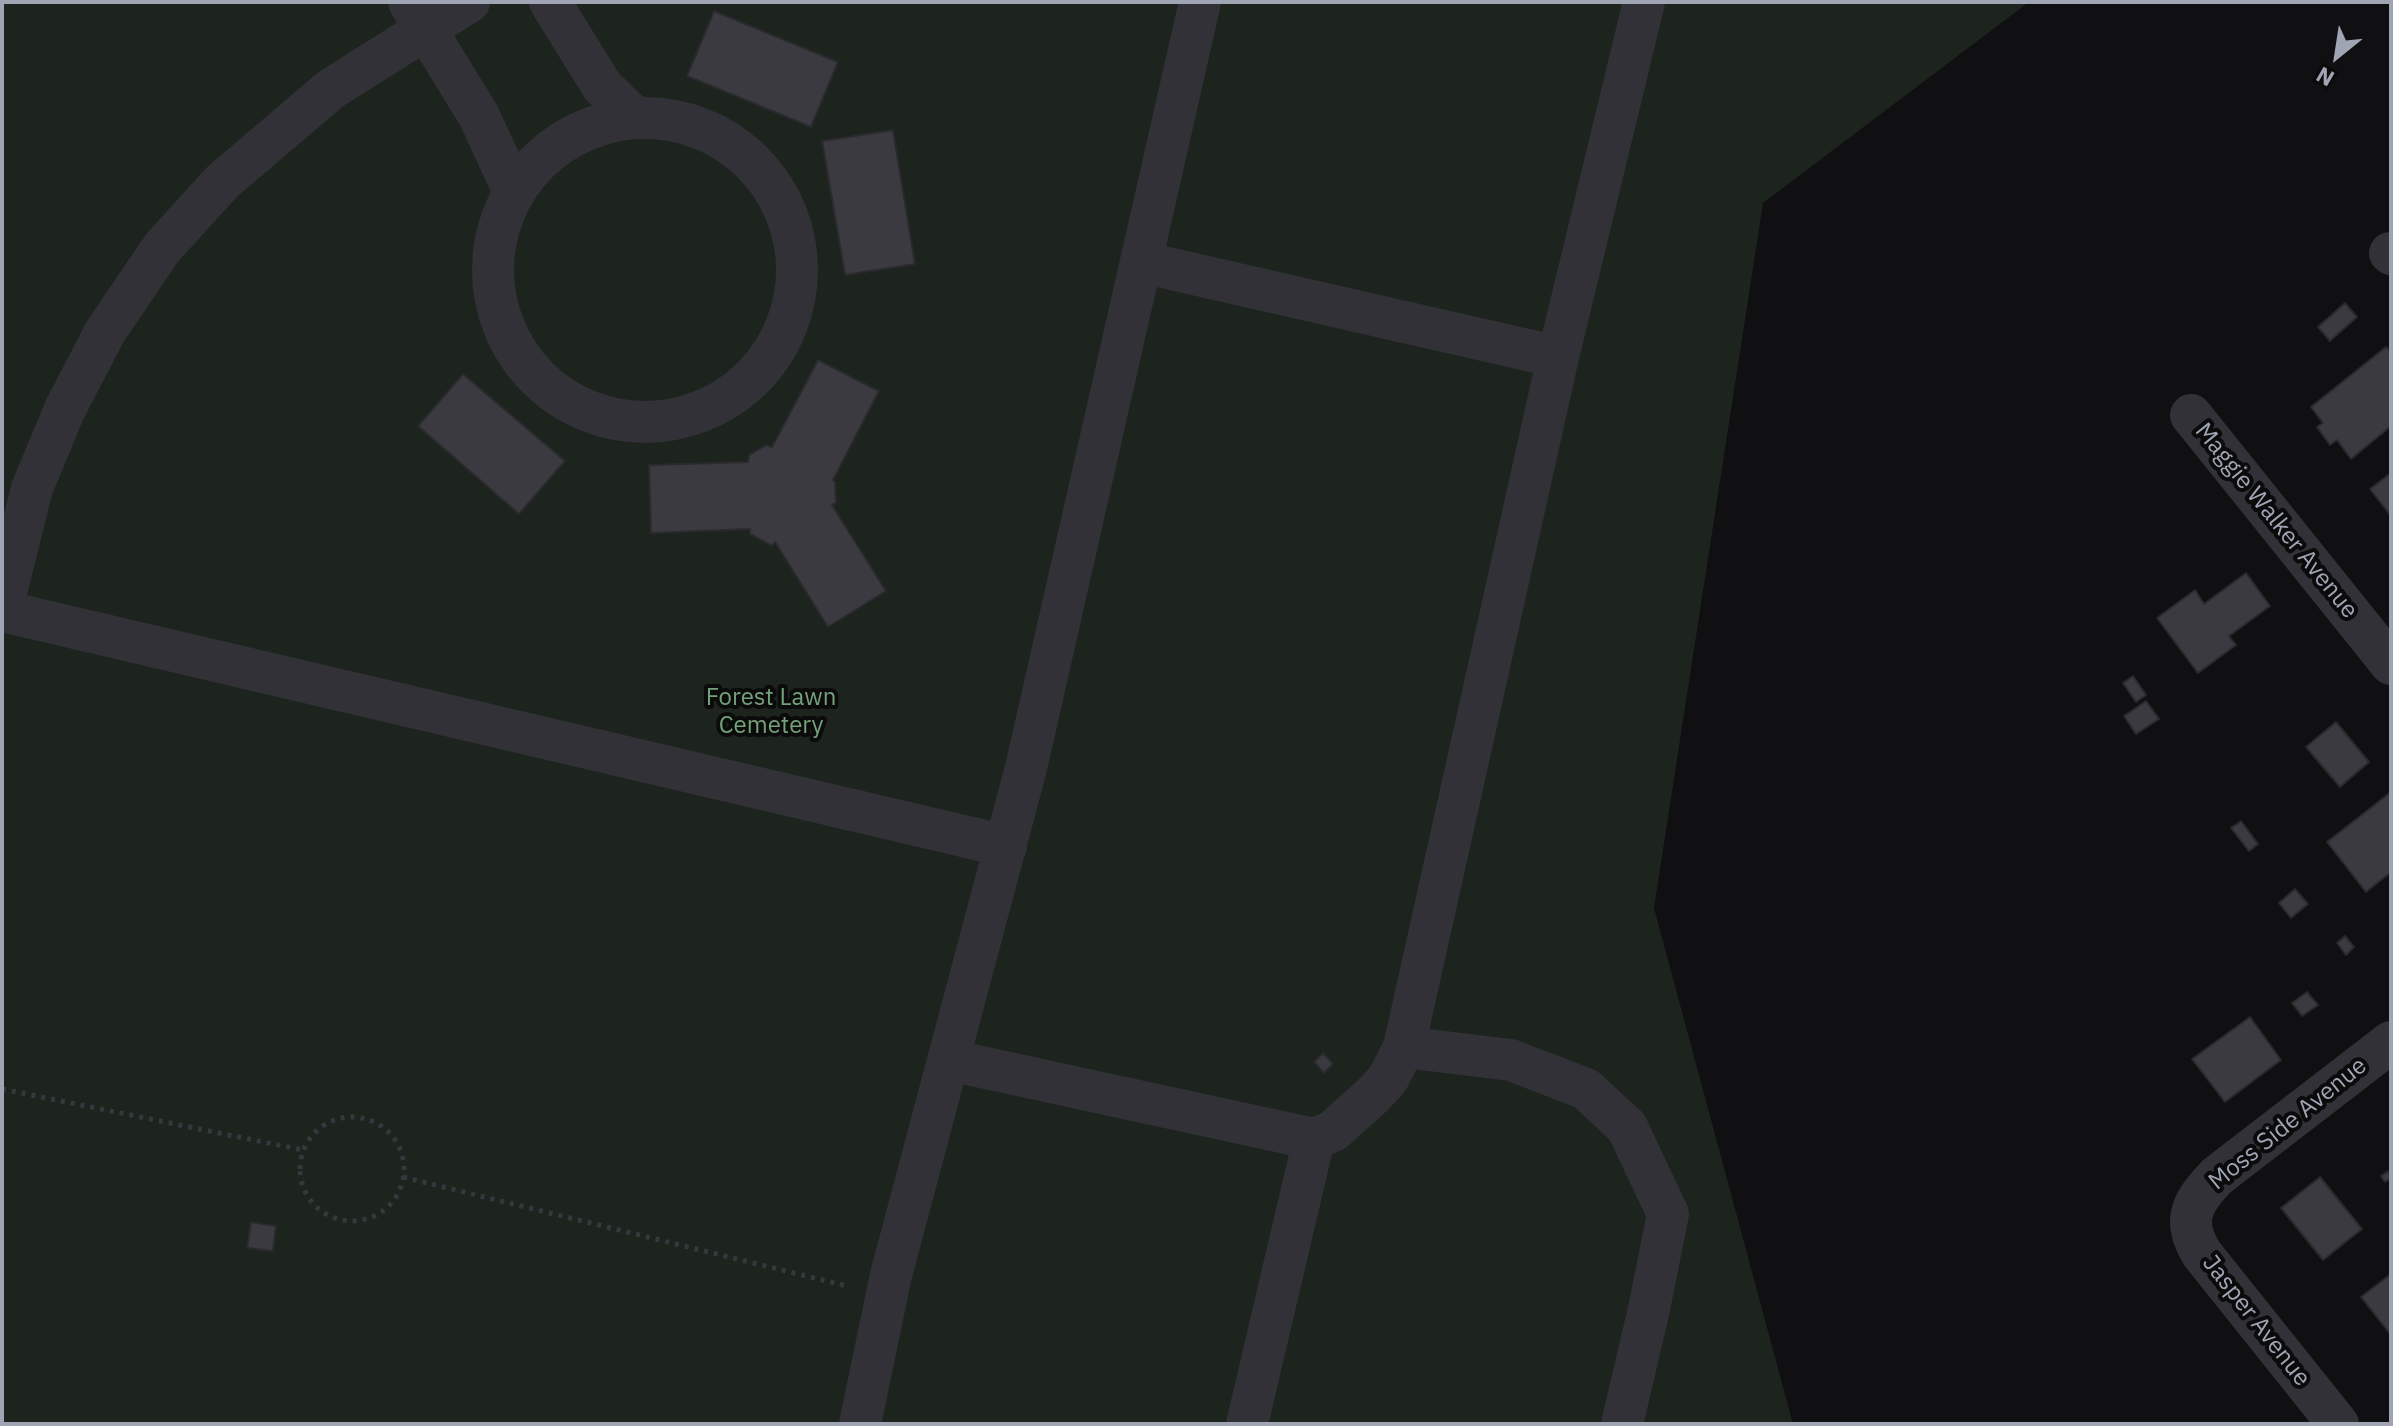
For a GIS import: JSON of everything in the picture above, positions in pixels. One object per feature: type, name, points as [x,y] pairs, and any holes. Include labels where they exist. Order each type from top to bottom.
[{"type":"street","points":[[469,2],[418,16],[222,182],[162,248],[105,332],[65,409],[32,488],[2,610],[1006,846]]},
{"type":"street","points":[[550,2],[602,86],[635,118]]},
{"type":"street","points":[[860,1424],[887,1296],[1026,768],[1200,2]]},
{"type":"street","points":[[949,1060],[1314,1139],[1333,1131],[1388,1079],[1404,1047],[1558,357],[1644,2]]},
{"type":"street","points":[[418,16],[479,116],[514,192]]},
{"type":"street","points":[[635,118],[680,122],[722,139],[757,167],[782,204],[792,233],[796,247],[796,292],[784,335],[759,372],[725,401],[683,418],[638,423],[594,414],[554,393],[523,361],[501,322],[492,277],[497,233],[514,192],[537,162],[565,140],[599,125],[635,118]]},
{"type":"street","points":[[1141,262],[1558,357]]},
{"type":"street","name":"Maggie Walker Avenue","points":[[2191,415],[2391,664]]},
{"type":"street","points":[[1404,1047],[1511,1060],[1586,1089],[1627,1127],[1668,1214],[1622,1424]]},
{"type":"street","name":"Moss Side Avenue","points":[[2192,1211],[2217,1176],[2385,1058]]},
{"type":"street","points":[[1247,1424],[1314,1139]]},
{"type":"street","name":"Jasper Avenue","points":[[2192,1211],[2191,1232],[2202,1254],[2338,1424]]},
{"type":"path","points":[[2,1089],[303,1150]]},
{"type":"path","points":[[357,1116],[373,1121],[387,1130],[398,1144],[403,1160],[403,1177],[398,1193],[387,1207],[373,1217],[356,1221],[338,1219],[322,1212],[301,1184],[299,1167],[303,1150],[311,1135],[324,1124],[357,1116]]},
{"type":"path","points":[[403,1177],[887,1296]]},
{"type":"green space","name":"Forest Lawn Cemetery","points":[[2,2],[2029,2],[1763,203],[1654,908],[1793,1424],[2,1424]]},
{"type":"building","points":[[714,11],[838,62],[811,127],[687,76]]},
{"type":"building","points":[[893,130],[915,264],[845,275],[822,141]]},
{"type":"building","points":[[2345,303],[2357,317],[2330,341],[2318,327]]},
{"type":"building","points":[[2386,347],[2391,352],[2391,426],[2351,459],[2337,440],[2330,445],[2317,427],[2323,423],[2311,407]]},
{"type":"building","points":[[818,360],[879,391],[833,480],[836,503],[832,505],[886,591],[828,627],[775,542],[772,546],[750,534],[750,529],[651,533],[649,465],[748,462],[749,455],[766,445],[772,447]]},
{"type":"building","points":[[463,374],[565,461],[519,514],[418,426]]},
{"type":"building","points":[[2391,473],[2391,516],[2370,489]]},
{"type":"building","points":[[2246,573],[2270,606],[2229,636],[2236,645],[2198,673],[2157,618],[2195,590],[2204,604]]},
{"type":"building","points":[[2133,676],[2146,695],[2136,702],[2123,683]]},
{"type":"building","points":[[2146,701],[2159,719],[2136,734],[2124,716]]},
{"type":"building","points":[[2336,722],[2369,762],[2340,787],[2306,747]]},
{"type":"building","points":[[2391,792],[2391,872],[2366,892],[2327,842]]},
{"type":"building","points":[[2241,821],[2258,844],[2249,851],[2231,828]]},
{"type":"building","points":[[2295,889],[2308,904],[2291,918],[2279,903]]},
{"type":"building","points":[[2345,936],[2354,947],[2346,955],[2337,943]]},
{"type":"building","points":[[2307,992],[2318,1005],[2302,1016],[2292,1003]]},
{"type":"building","points":[[2250,1017],[2281,1060],[2225,1102],[2192,1059]]},
{"type":"building","points":[[1323,1053],[1333,1064],[1324,1073],[1314,1062]]},
{"type":"building","points":[[2388,1171],[2391,1178],[2385,1182],[2381,1176]]},
{"type":"building","points":[[2320,1177],[2362,1229],[2323,1260],[2281,1208]]},
{"type":"building","points":[[251,1222],[276,1226],[273,1251],[247,1248]]},
{"type":"building","points":[[2391,1274],[2391,1335],[2361,1297]]}]
